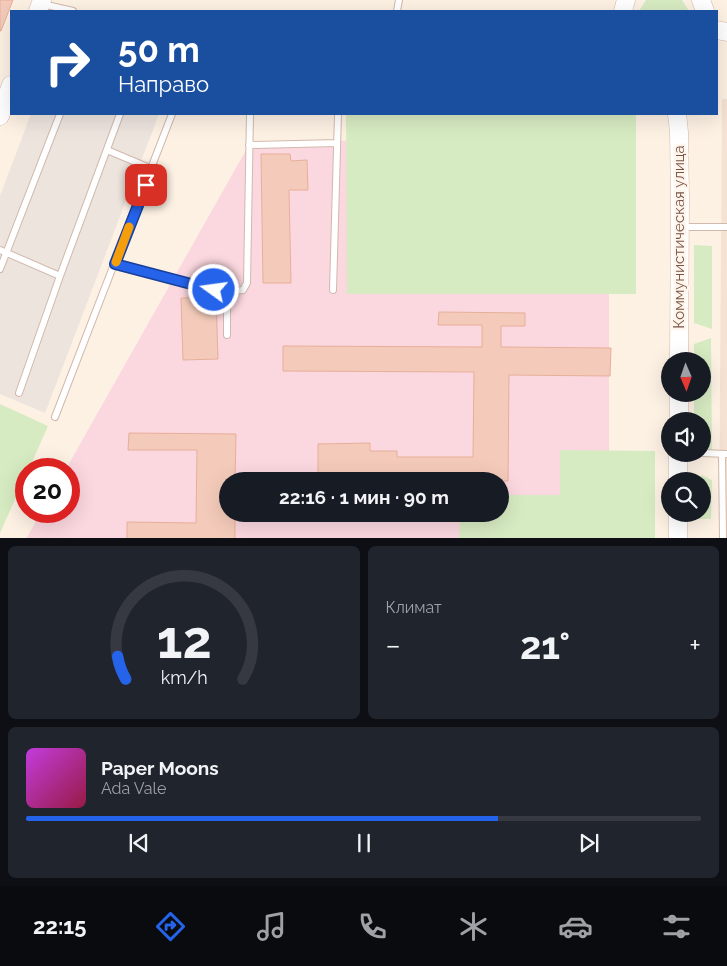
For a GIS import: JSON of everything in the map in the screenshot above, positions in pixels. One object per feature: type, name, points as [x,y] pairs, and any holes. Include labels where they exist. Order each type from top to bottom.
[{"type":"main road","points":[[0,116],[10,88]]},
{"type":"main road","name":"Коммунистическая улица","points":[[676,115],[679,132],[679,352]]},
{"type":"main road","points":[[678,522],[678,538]]},
{"type":"lane","points":[[40,5],[68,10]]},
{"type":"lane","points":[[0,269],[3,251],[60,115]]},
{"type":"lane","points":[[20,393],[60,276],[120,115]]},
{"type":"lane","points":[[55,417],[172,115]]},
{"type":"lane","points":[[115,264],[227,292],[243,290],[247,283],[250,115]]},
{"type":"lane","points":[[333,290],[338,115]]},
{"type":"lane","points":[[249,145],[337,143]]},
{"type":"lane","points":[[107,150],[152,169]]},
{"type":"lane","points":[[680,227],[727,227]]},
{"type":"lane","points":[[3,251],[60,276]]},
{"type":"lane","points":[[227,292],[227,335]]},
{"type":"lane","points":[[711,453],[724,454],[723,538]]},
{"type":"shaded area","points":[[722,99],[727,99],[727,538],[719,538]]},
{"type":"shaded area","points":[[31,115],[159,115],[45,413],[0,394],[0,196]]},
{"type":"shaded area","points":[[609,134],[609,538],[27,538],[35,523],[80,523],[80,458],[72,458],[250,143]]},
{"type":"green space","points":[[646,0],[682,0],[688,10],[640,10]]},
{"type":"green space","points":[[346,115],[636,115],[636,294],[347,294]]},
{"type":"green space","points":[[694,245],[712,246],[712,329],[694,323]]},
{"type":"green space","points":[[711,338],[712,457],[711,412],[694,412],[694,402],[711,402],[711,352],[694,352],[694,344]]},
{"type":"green space","points":[[0,404],[48,426],[34,458],[15,458],[15,500],[0,533]]},
{"type":"green space","points":[[560,450],[655,451],[655,538],[459,538],[460,522],[509,522],[509,495],[560,495]]},
{"type":"green space","points":[[711,480],[712,480],[711,519]]},
{"type":"building","points":[[0,0],[13,0],[1,31],[0,31]]},
{"type":"building","points":[[261,154],[290,154],[291,161],[307,160],[308,190],[289,190],[291,283],[263,283]]},
{"type":"building","points":[[216,297],[218,359],[183,360],[181,298]]},
{"type":"building","points":[[439,312],[525,313],[525,326],[501,326],[501,347],[611,348],[610,376],[509,375],[508,472],[318,472],[318,444],[370,443],[370,451],[397,451],[397,457],[473,457],[474,372],[283,371],[283,346],[482,347],[482,325],[438,325]]},
{"type":"building","points":[[129,433],[236,434],[235,472],[219,472],[219,522],[235,522],[235,538],[127,538],[127,522],[196,523],[197,450],[128,450]]},
{"type":"slow traffic","points":[[116,262],[129,227]]},
{"type":"route","points":[[146,185],[115,264],[214,290]]}]
